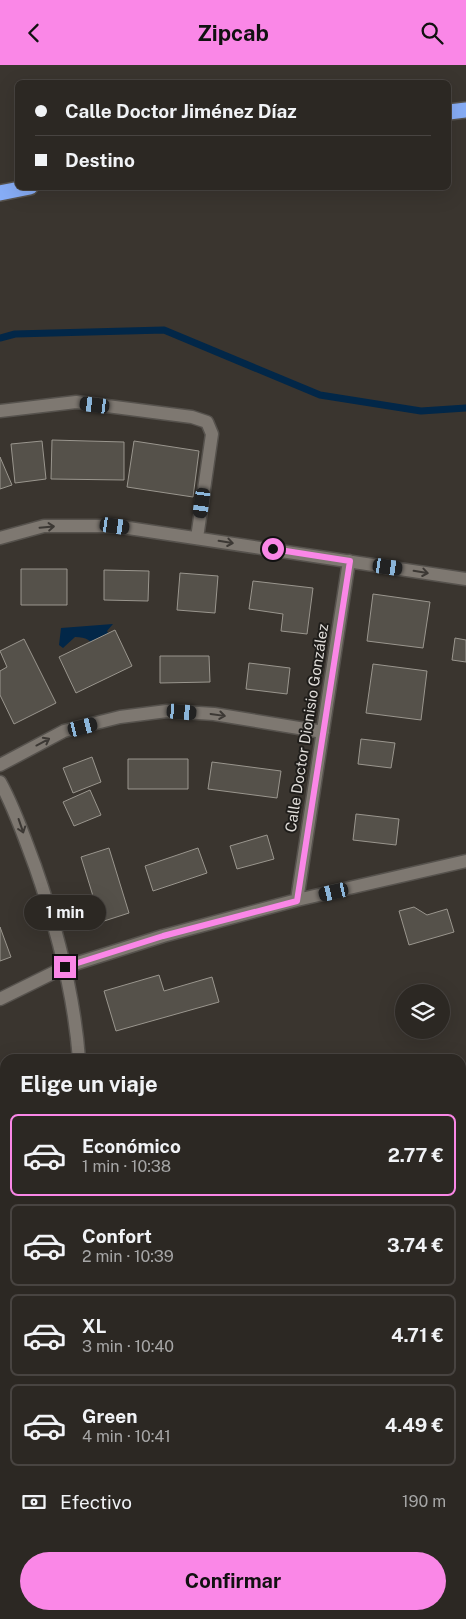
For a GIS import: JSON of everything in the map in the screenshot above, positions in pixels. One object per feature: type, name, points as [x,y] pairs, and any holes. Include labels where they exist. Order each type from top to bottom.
[{"type":"highway","points":[[451,113],[466,110]]},
{"type":"highway","points":[[0,193],[15,190]]},
{"type":"street","points":[[0,411],[76,402],[192,417],[207,422],[212,434],[197,538]]},
{"type":"street","points":[[0,538],[44,526],[115,526],[466,579]]},
{"type":"street","name":"Calle Doctor Dionisio González","points":[[297,901],[350,561]]},
{"type":"street","points":[[0,765],[64,731],[120,717],[166,711],[214,714],[323,732]]},
{"type":"street","points":[[0,782],[15,810],[52,917],[76,1017],[79,1054]]},
{"type":"street","points":[[0,999],[65,967],[163,936],[297,901],[466,861]]},
{"type":"water","points":[[113,624],[107,631],[115,647],[97,650],[88,640],[75,637],[63,648],[59,645],[61,628]]},
{"type":"building","points":[[52,440],[124,442],[124,480],[51,479]]},
{"type":"building","points":[[42,441],[46,479],[15,483],[11,444]]},
{"type":"building","points":[[134,441],[199,451],[193,497],[127,487]]},
{"type":"building","points":[[0,457],[12,485],[0,489]]},
{"type":"building","points":[[21,569],[67,569],[67,605],[21,605]]},
{"type":"building","points":[[104,570],[149,571],[148,601],[104,600]]},
{"type":"building","points":[[180,573],[218,576],[215,613],[177,610]]},
{"type":"building","points":[[253,581],[313,588],[307,634],[281,631],[283,614],[249,609]]},
{"type":"building","points":[[373,594],[430,602],[423,648],[367,641]]},
{"type":"building","points":[[115,630],[132,666],[76,693],[59,657]]},
{"type":"building","points":[[455,638],[466,640],[466,662],[452,660]]},
{"type":"building","points":[[24,639],[56,703],[14,724],[0,695],[0,671],[7,667],[0,651]]},
{"type":"building","points":[[160,656],[209,656],[210,682],[160,683]]},
{"type":"building","points":[[249,663],[290,668],[287,694],[246,689]]},
{"type":"building","points":[[373,664],[427,671],[421,720],[366,713]]},
{"type":"building","points":[[361,739],[395,743],[391,768],[358,764]]},
{"type":"building","points":[[92,757],[101,782],[73,793],[63,768]]},
{"type":"building","points":[[128,759],[188,759],[188,789],[128,789]]},
{"type":"building","points":[[212,762],[281,771],[277,798],[208,789]]},
{"type":"building","points":[[90,790],[101,815],[74,826],[63,802]]},
{"type":"building","points":[[356,814],[399,819],[396,845],[353,840]]},
{"type":"building","points":[[267,835],[274,859],[237,869],[230,846]]},
{"type":"building","points":[[109,848],[129,913],[101,922],[81,857]]},
{"type":"building","points":[[198,848],[207,873],[153,891],[145,866]]},
{"type":"building","points":[[414,907],[427,915],[447,909],[454,932],[409,945],[399,911]]},
{"type":"building","points":[[0,927],[11,957],[0,961]]},
{"type":"building","points":[[159,975],[164,991],[212,977],[219,1002],[116,1031],[104,991]]},
{"type":"waterway","points":[[0,338],[15,334],[164,330],[320,395],[421,411],[466,408]]},
{"type":"route","points":[[65,967],[163,936],[297,901],[350,561],[273,549]]}]
